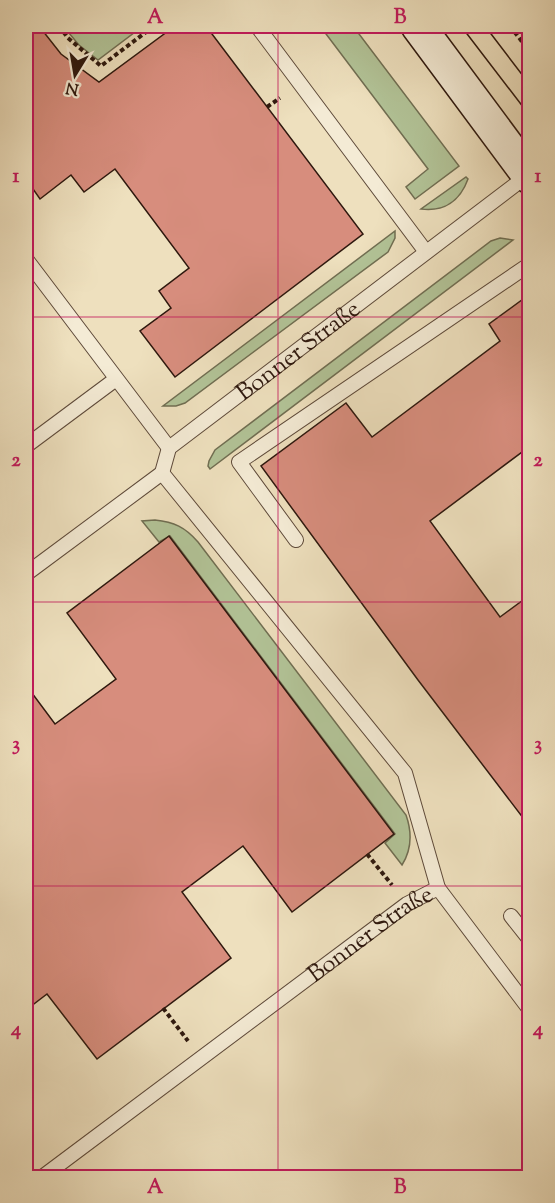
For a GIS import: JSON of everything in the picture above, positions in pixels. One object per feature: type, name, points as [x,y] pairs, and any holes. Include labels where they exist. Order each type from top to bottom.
[{"type":"main road","name":"Bonner Straße","points":[[418,26],[529,176]]},
{"type":"lane","points":[[257,26],[426,252]]},
{"type":"lane","name":"Bonner Straße","points":[[169,448],[529,176]]},
{"type":"lane","points":[[26,259],[169,448],[162,473],[26,574]]},
{"type":"lane","points":[[296,540],[239,462],[530,264]]},
{"type":"lane","points":[[26,446],[116,378]]},
{"type":"lane","name":"Bonner Straße","points":[[41,1178],[407,904],[438,888],[405,773],[162,473]]},
{"type":"lane","points":[[438,888],[530,1010]]},
{"type":"lane","points":[[511,915],[530,940]]},
{"type":"path","points":[[59,26],[68,38],[101,66],[154,26]]},
{"type":"path","points":[[510,26],[530,52]]},
{"type":"path","points":[[367,854],[407,904]]},
{"type":"path","points":[[163,1008],[201,1058]]},
{"type":"green space","points":[[63,26],[143,26],[98,60],[79,45]]},
{"type":"green space","points":[[320,26],[353,26],[459,166],[415,199],[406,187],[428,169]]},
{"type":"green space","points":[[466,177],[468,179],[465,187],[456,199],[437,209],[421,209]]},
{"type":"green space","points":[[395,231],[395,238],[388,252],[185,403],[163,406]]},
{"type":"green space","points":[[500,238],[513,240],[210,469],[209,461],[215,450],[491,241]]},
{"type":"green space","points":[[155,520],[179,526],[198,542],[406,815],[410,840],[408,853],[402,865],[385,843],[395,834],[170,536],[159,542],[142,521]]},
{"type":"building","points":[[26,26],[39,26],[61,54],[99,82],[175,26],[206,26],[363,234],[175,377],[140,331],[171,308],[159,291],[189,268],[115,169],[84,192],[71,175],[40,199],[26,179]]},
{"type":"building","points":[[530,294],[530,446],[430,521],[500,617],[530,595],[530,827],[418,680],[261,466],[346,403],[372,437],[500,341],[489,324]]},
{"type":"building","points":[[169,536],[394,834],[292,912],[243,846],[182,892],[231,958],[97,1059],[47,994],[26,1010],[26,685],[55,724],[116,679],[67,613]]},
{"type":"tram line","points":[[461,26],[530,116]]},
{"type":"tram line","points":[[485,26],[530,85]]}]
